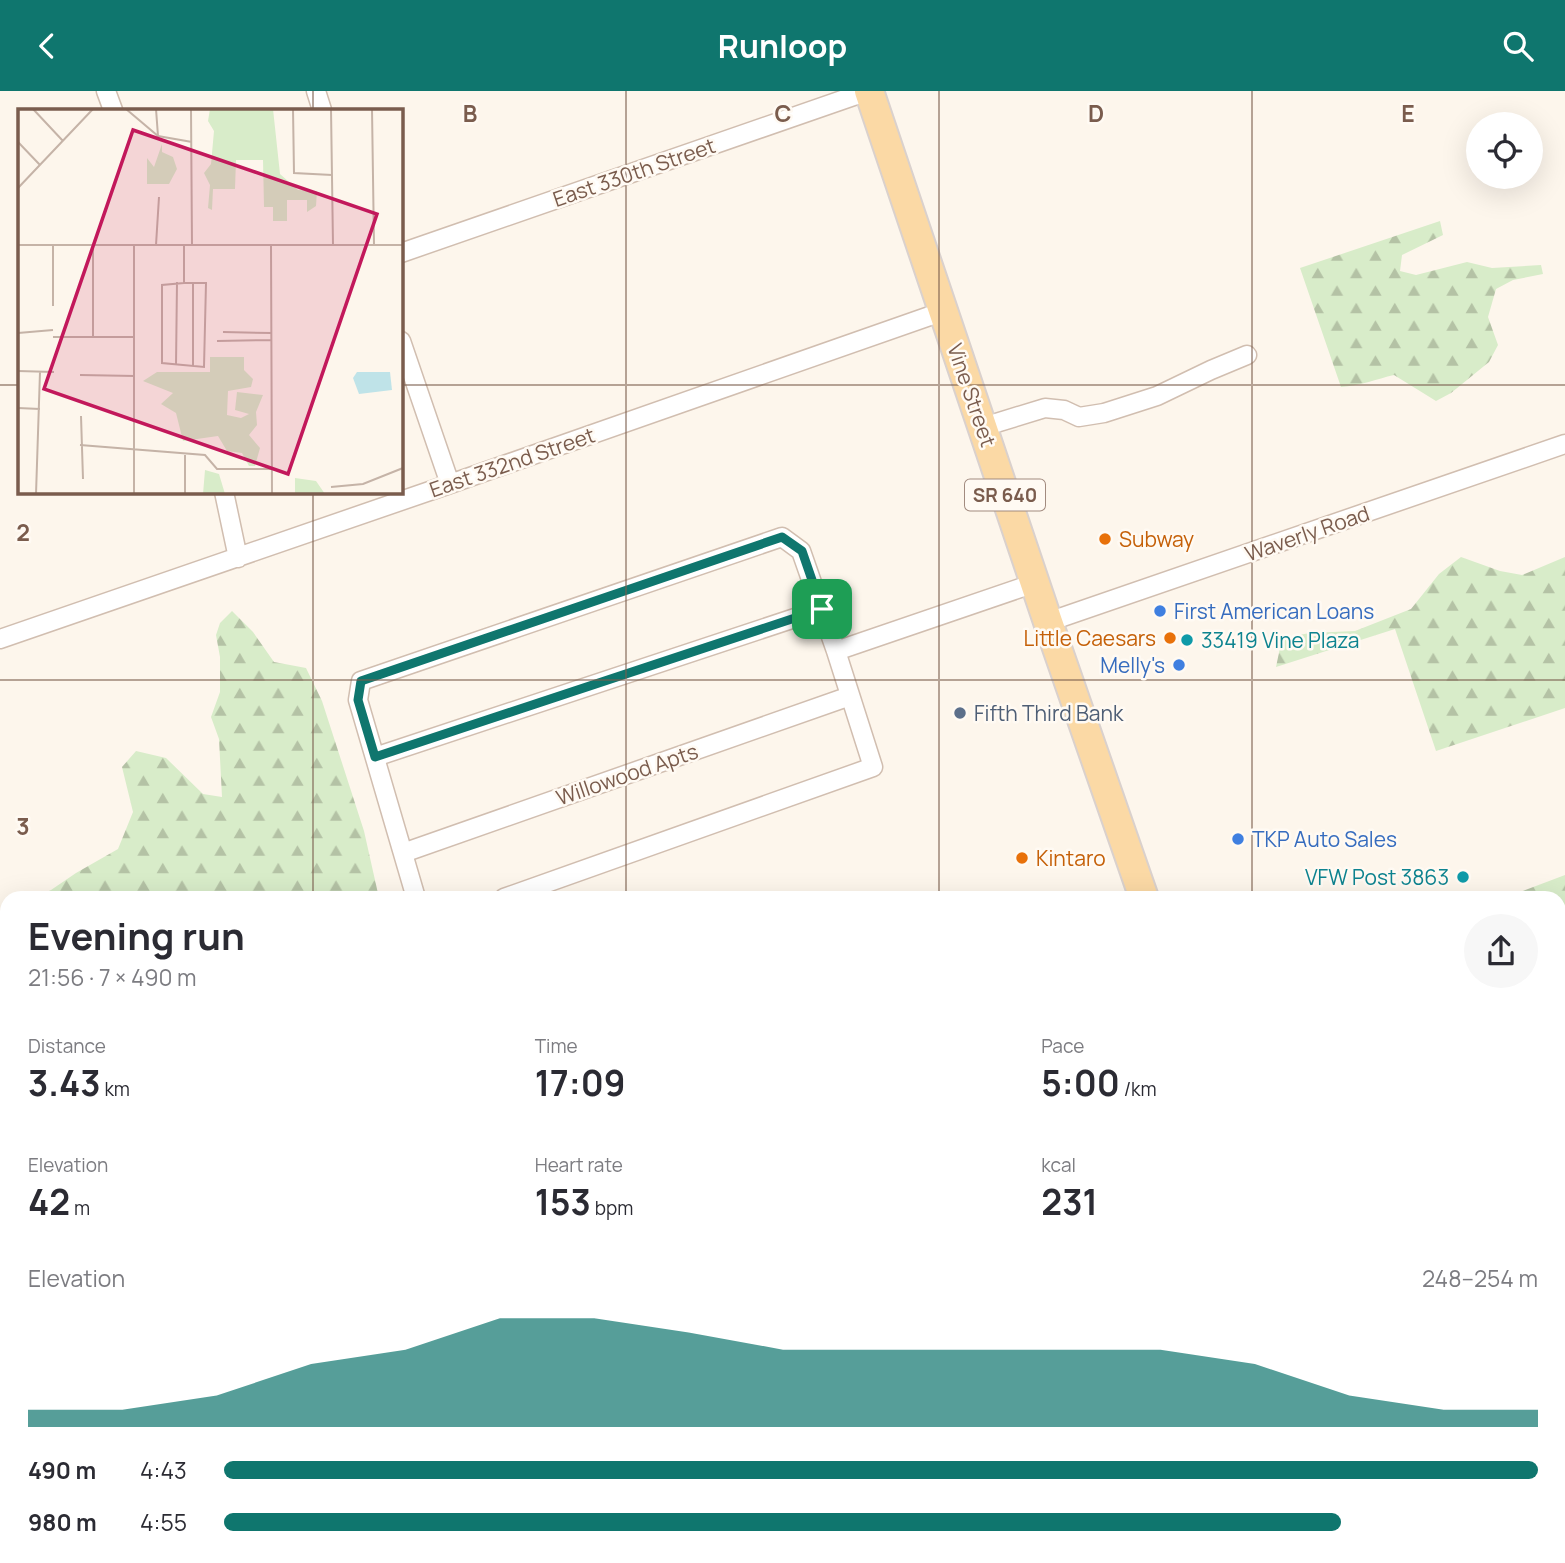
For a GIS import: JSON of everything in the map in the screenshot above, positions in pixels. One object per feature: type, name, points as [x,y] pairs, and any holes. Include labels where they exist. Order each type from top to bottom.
[{"type":"main road","name":"Vine Street","points":[[868,91],[1142,891]]},
{"type":"street","points":[[106,91],[113,109]]},
{"type":"street","points":[[316,91],[322,109]]},
{"type":"street","name":"East 330th Street","points":[[402,253],[868,91]]},
{"type":"street","name":"East 332nd Street","points":[[0,639],[944,311]]},
{"type":"street","points":[[402,344],[450,484]]},
{"type":"street","points":[[983,427],[1045,408],[1064,410],[1079,417],[1104,413],[1157,396],[1247,355]]},
{"type":"street","name":"Waverly Road","points":[[1048,622],[1565,444]]},
{"type":"street","points":[[224,493],[239,558]]},
{"type":"street","points":[[414,891],[358,700],[361,681],[782,537],[802,551],[873,767],[524,891]]},
{"type":"street","points":[[836,650],[1035,583]]},
{"type":"street","points":[[375,757],[822,609]]},
{"type":"street","name":"Willowood Apts","points":[[403,853],[850,696]]},
{"type":"green space","points":[[1440,221],[1443,235],[1402,255],[1400,271],[1416,275],[1467,262],[1492,268],[1541,265],[1543,274],[1513,280],[1496,289],[1488,317],[1498,345],[1489,362],[1451,393],[1436,401],[1394,375],[1341,387],[1300,268]]},
{"type":"green space","points":[[1461,557],[1500,571],[1522,575],[1565,557],[1565,708],[1436,751],[1395,629],[1276,667],[1282,638],[1310,633],[1355,631],[1411,609],[1439,574]]},
{"type":"green space","points":[[232,611],[253,632],[274,662],[306,668],[322,701],[364,831],[377,891],[49,891],[118,849],[133,812],[122,767],[136,751],[166,758],[203,794],[222,797],[219,739],[211,717],[220,692],[220,657],[216,635],[220,623]]},
{"type":"green space","points":[[1565,875],[1565,891],[1523,891]]},
{"type":"place","name":"Subway","points":[[1105,539]]},
{"type":"place","name":"First American Loans","points":[[1160,611]]},
{"type":"place","name":"Little Caesars","points":[[1170,638]]},
{"type":"place","name":"33419 Vine Plaza","points":[[1187,640]]},
{"type":"place","name":"Melly's","points":[[1179,665]]},
{"type":"place","name":"Fifth Third Bank","points":[[960,713]]},
{"type":"place","name":"TKP Auto Sales","points":[[1238,839]]},
{"type":"place","name":"Kintaro","points":[[1022,858]]},
{"type":"place","name":"VFW Post 3863","points":[[1463,877]]},
{"type":"route","points":[[782,537],[802,551],[822,609],[375,757],[358,700],[361,681],[782,537]]}]
